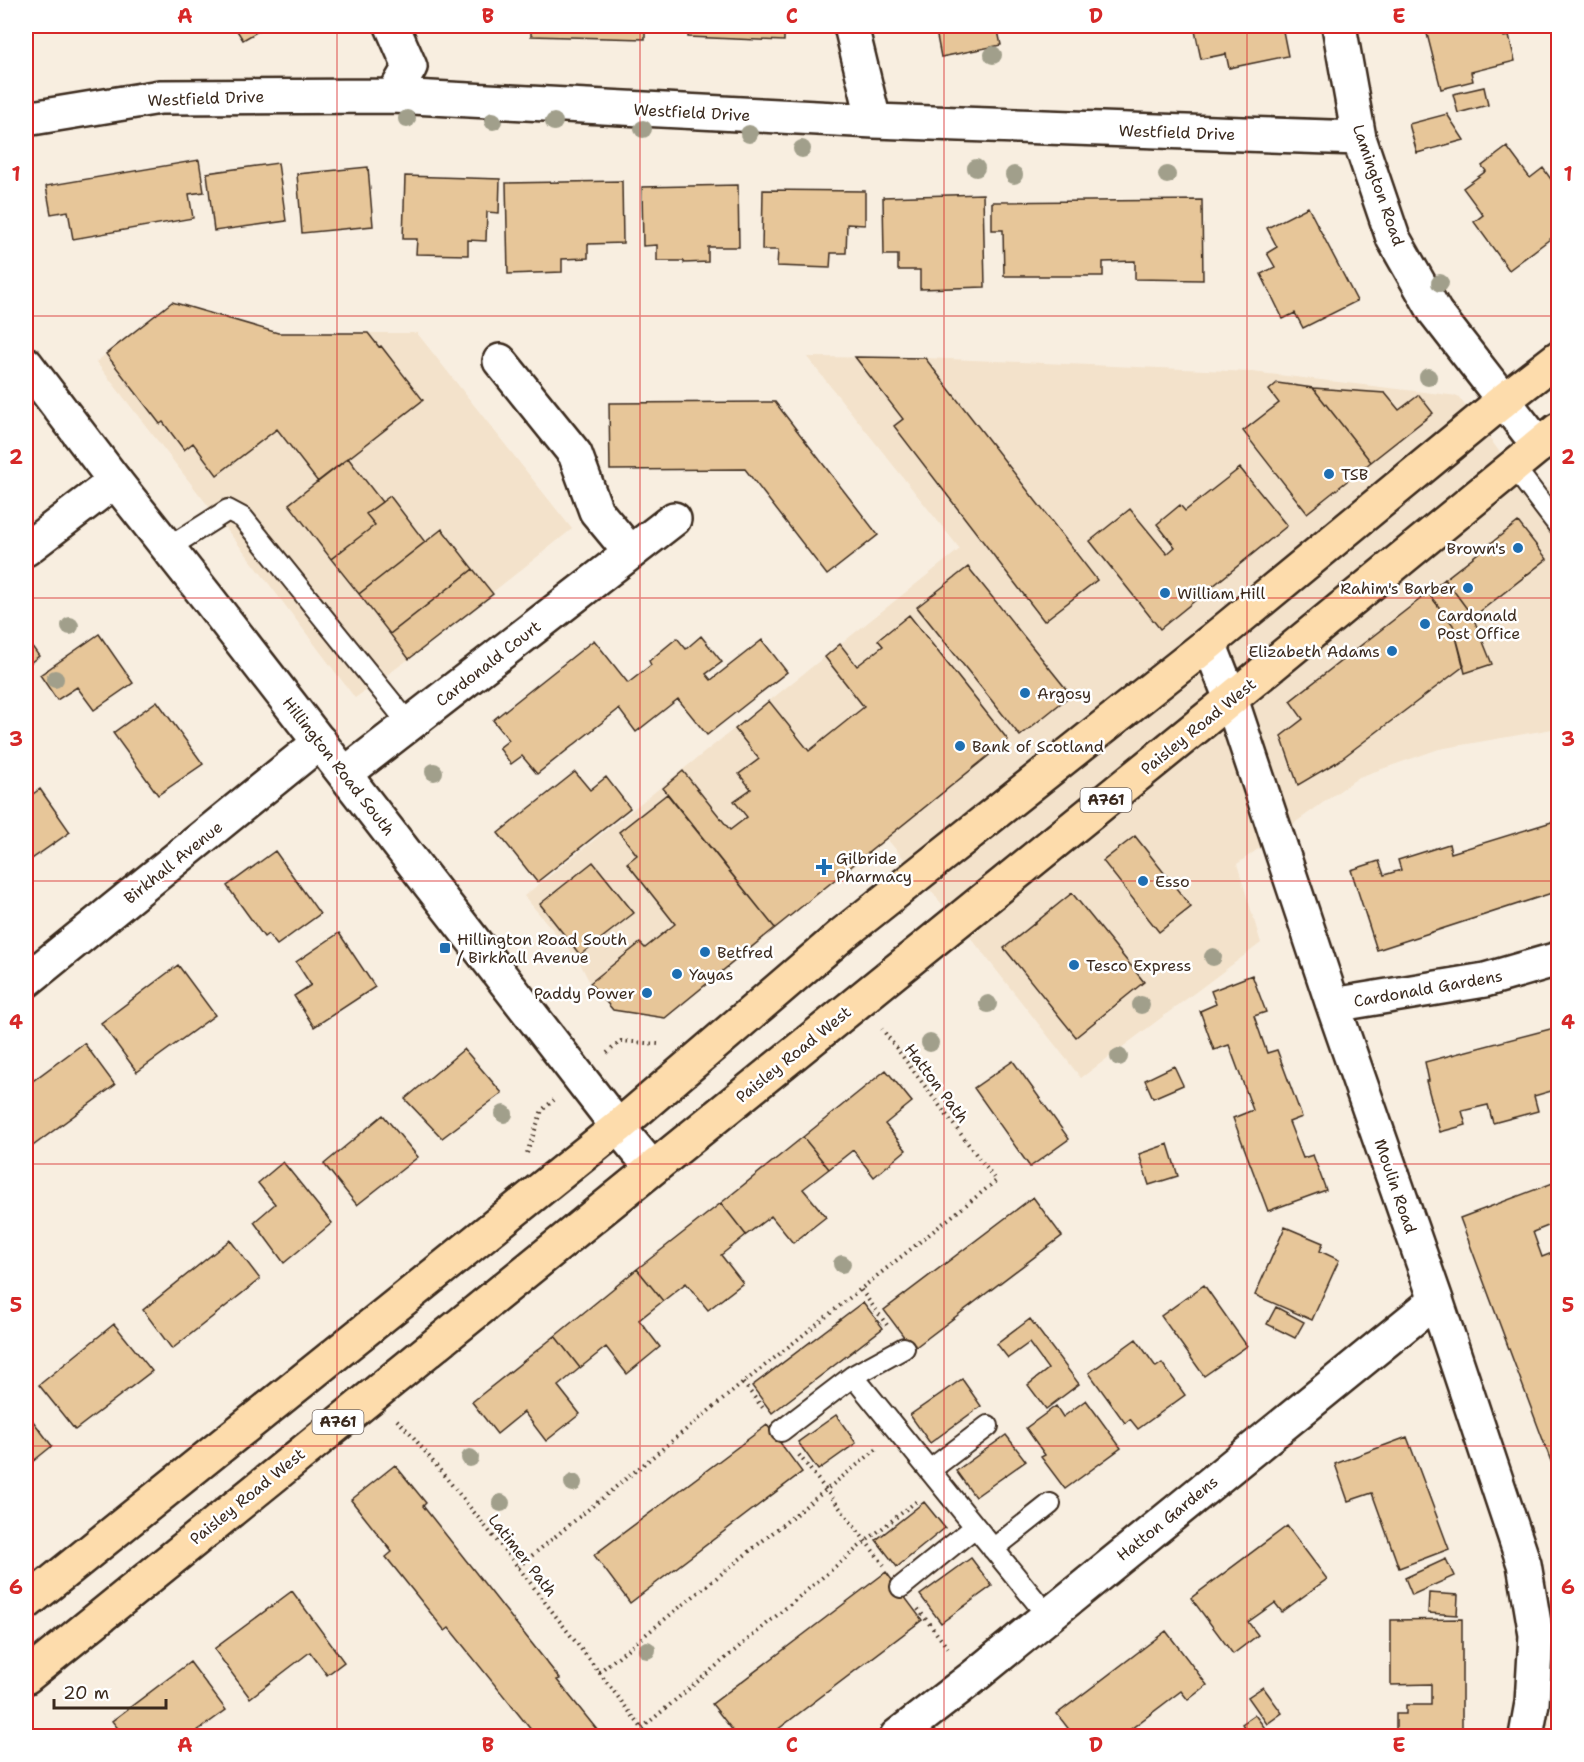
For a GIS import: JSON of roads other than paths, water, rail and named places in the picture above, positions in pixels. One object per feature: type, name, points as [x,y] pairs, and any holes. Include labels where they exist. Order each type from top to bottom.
[{"type":"main road","points":[[26,1603],[618,1127],[843,934],[1209,643],[1558,358]]},
{"type":"main road","name":"Paisley Road West","points":[[26,1677],[1549,438]]},
{"type":"street","points":[[393,26],[410,67],[393,96]]},
{"type":"street","points":[[851,26],[874,121]]},
{"type":"street","name":"Lamington Road","points":[[1339,26],[1359,138],[1393,238],[1435,312],[1504,400],[1549,438]]},
{"type":"street","name":"Westfield Drive","points":[[26,119],[159,97],[393,96],[874,121],[1359,138]]},
{"type":"street","points":[[500,361],[575,454],[596,511],[630,552]]},
{"type":"street","name":"Hillington Road South","points":[[26,364],[652,1168]]},
{"type":"street","points":[[26,549],[115,481]]},
{"type":"street","name":"Cardonald Court","points":[[345,774],[674,519]]},
{"type":"street","name":"Moulin Road","points":[[1209,643],[1231,699],[1524,1563],[1536,1635],[1532,1703],[1526,1737]]},
{"type":"street","name":"Birkhall Avenue","points":[[26,981],[320,742]]},
{"type":"street","name":"Cardonald Gardens","points":[[1333,1005],[1485,980],[1558,959]]},
{"type":"street","name":"Hatton Gardens","points":[[897,1737],[1436,1300]]},
{"type":"lane","points":[[1514,467],[1558,525]]},
{"type":"lane","points":[[168,548],[228,510],[243,518],[409,724]]},
{"type":"lane","points":[[781,1431],[853,1376],[904,1348]]},
{"type":"lane","points":[[853,1376],[1047,1615]]},
{"type":"lane","points":[[935,1477],[988,1426]]},
{"type":"lane","points":[[993,1549],[1050,1504]]},
{"type":"lane","points":[[901,1587],[975,1527]]},
{"type":"place","name":"TSB","points":[[1329,474]]},
{"type":"place","name":"Brown's","points":[[1518,548]]},
{"type":"place","name":"Rahim's Barber","points":[[1468,588]]},
{"type":"place","name":"William Hill","points":[[1165,593]]},
{"type":"place","name":"Cardonald Post Office","points":[[1425,624]]},
{"type":"place","name":"Elizabeth Adams","points":[[1392,651]]},
{"type":"place","name":"Argosy","points":[[1025,693]]},
{"type":"place","name":"Bank of Scotland","points":[[960,746]]},
{"type":"place","name":"Gilbride Pharmacy","points":[[824,867]]},
{"type":"place","name":"Esso","points":[[1143,881]]},
{"type":"place","name":"Hillington Road South / Birkhall Avenue","points":[[445,948]]},
{"type":"place","name":"Betfred","points":[[705,952]]},
{"type":"place","name":"Tesco Express","points":[[1074,965]]},
{"type":"place","name":"Yayas","points":[[677,974]]},
{"type":"place","name":"Paddy Power","points":[[647,993]]}]
